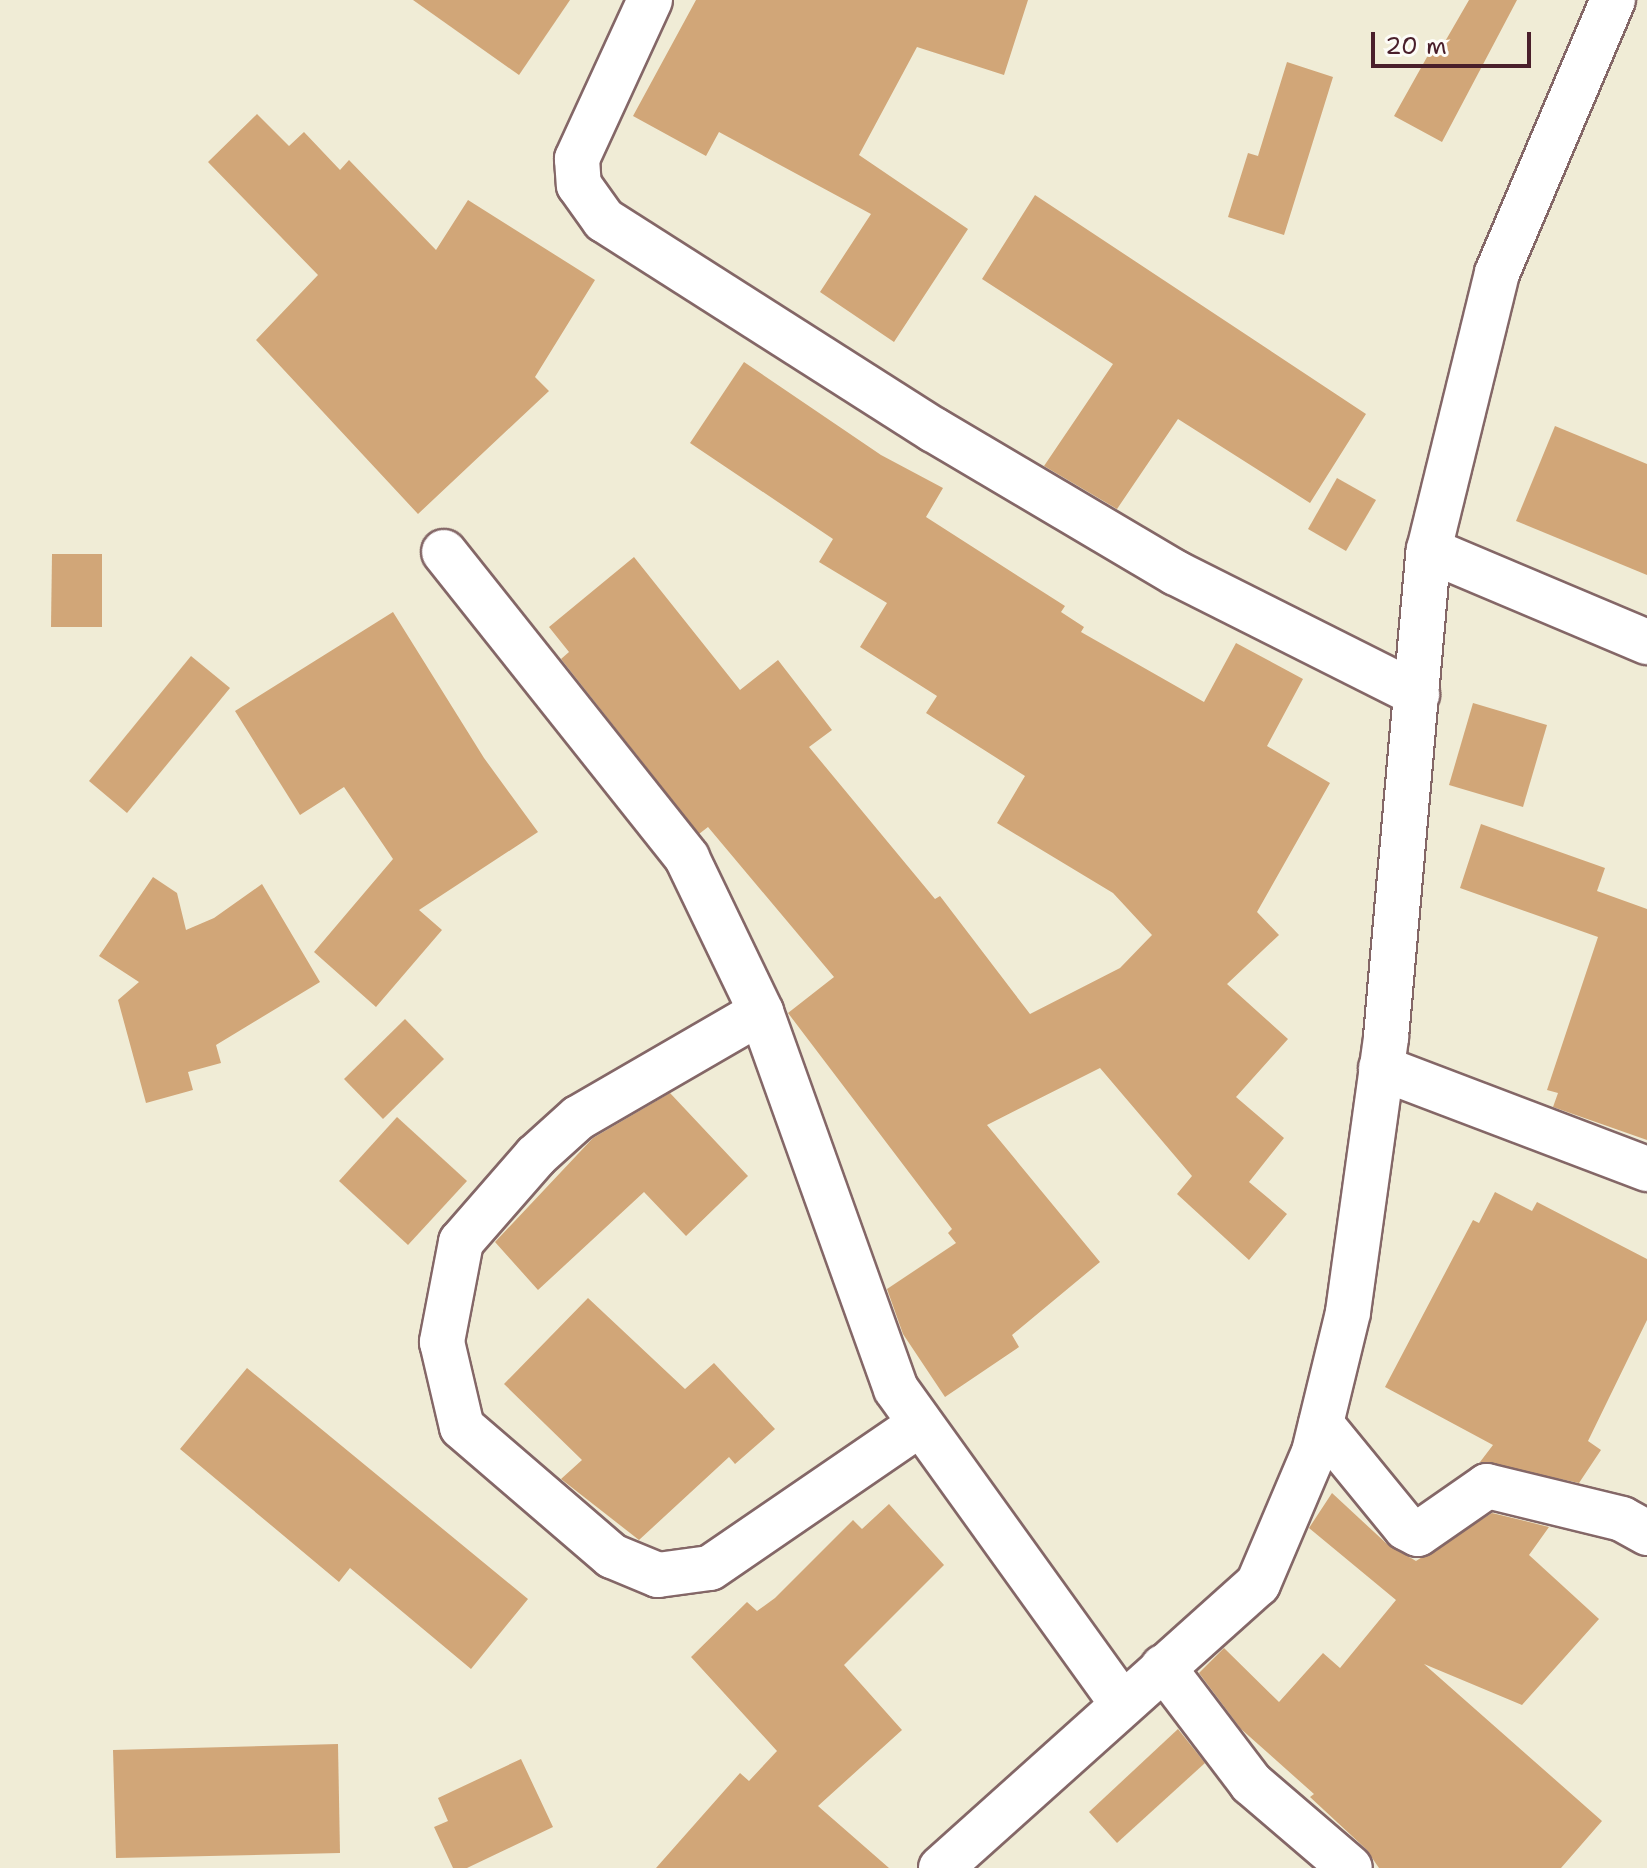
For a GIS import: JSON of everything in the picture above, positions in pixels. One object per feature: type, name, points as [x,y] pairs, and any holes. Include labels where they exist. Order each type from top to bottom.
[{"type":"street","points":[[650,0],[577,159],[579,185],[604,220],[934,430],[1163,565],[1417,694]]},
{"type":"street","points":[[941,1868],[1258,1584],[1321,1424],[1348,1312],[1381,1068],[1429,550],[1497,273],[1613,0]]},
{"type":"street","points":[[1429,550],[1647,642]]},
{"type":"street","points":[[444,552],[687,858],[761,1012],[896,1389],[1122,1704]]},
{"type":"street","points":[[761,1012],[578,1118],[536,1156],[461,1242],[442,1342],[462,1427],[612,1556],[658,1575],[710,1568],[920,1424]]},
{"type":"street","points":[[1381,1068],[1647,1169]]},
{"type":"street","points":[[1321,1424],[1406,1528],[1418,1534],[1487,1486],[1622,1519],[1647,1533]]},
{"type":"street","points":[[1163,1667],[1251,1783],[1350,1868]]},
{"type":"building","points":[[413,0],[570,0],[519,75]]},
{"type":"building","points":[[696,0],[1028,0],[1004,75],[917,47],[859,155],[968,229],[894,342],[820,292],[871,214],[719,132],[706,156],[633,116]]},
{"type":"building","points":[[1469,0],[1517,0],[1442,142],[1394,116],[1436,41],[1443,45]]},
{"type":"building","points":[[1287,62],[1333,77],[1284,235],[1228,217],[1248,153],[1258,156]]},
{"type":"building","points":[[257,114],[289,146],[304,132],[340,170],[349,160],[436,250],[468,200],[595,280],[535,377],[549,391],[418,514],[256,340],[318,275],[208,162]]},
{"type":"building","points":[[1035,195],[1366,414],[1310,503],[1178,419],[1117,509],[1044,466],[1113,364],[982,279]]},
{"type":"building","points":[[744,362],[881,455],[943,488],[926,517],[1065,606],[1061,612],[1084,627],[1081,632],[1204,702],[1236,643],[1303,679],[1267,746],[1330,783],[1257,912],[1279,935],[1227,984],[1288,1039],[1236,1097],[1284,1138],[1249,1182],[1287,1214],[1249,1260],[1177,1194],[1192,1176],[1100,1068],[987,1125],[1100,1262],[1012,1335],[1019,1347],[945,1397],[903,1334],[887,1289],[956,1243],[948,1233],[952,1229],[788,1013],[834,977],[708,827],[699,834],[561,659],[569,652],[549,627],[634,557],[740,690],[778,660],[832,730],[809,747],[935,899],[940,896],[1030,1014],[1120,968],[1152,935],[1113,893],[997,823],[1025,776],[926,713],[937,696],[860,647],[887,603],[819,562],[833,539],[690,443]]},
{"type":"building","points":[[1555,426],[1647,464],[1647,575],[1516,521]]},
{"type":"building","points":[[1337,478],[1376,500],[1346,551],[1308,529]]},
{"type":"building","points":[[52,554],[102,554],[102,627],[51,627]]},
{"type":"building","points":[[393,612],[484,758],[538,832],[419,910],[442,930],[376,1007],[314,952],[393,859],[344,787],[300,815],[235,711]]},
{"type":"building","points":[[191,656],[230,688],[127,813],[89,781]]},
{"type":"building","points":[[1473,703],[1547,725],[1523,807],[1449,785]]},
{"type":"building","points":[[1481,824],[1605,868],[1597,891],[1647,909],[1647,1140],[1553,1107],[1558,1093],[1547,1090],[1598,937],[1460,888]]},
{"type":"building","points":[[153,877],[177,893],[186,930],[214,918],[262,884],[320,982],[216,1045],[221,1063],[188,1072],[193,1090],[146,1103],[118,1000],[139,982],[99,956]]},
{"type":"building","points":[[405,1019],[444,1059],[383,1119],[344,1079]]},
{"type":"building","points":[[670,1093],[748,1176],[686,1236],[644,1192],[538,1290],[495,1242],[593,1138]]},
{"type":"building","points":[[397,1117],[467,1181],[408,1245],[339,1181]]},
{"type":"building","points":[[1495,1192],[1532,1211],[1537,1202],[1647,1259],[1647,1320],[1588,1441],[1601,1450],[1579,1483],[1480,1462],[1493,1445],[1385,1387],[1473,1220],[1479,1223]]},
{"type":"building","points":[[588,1298],[685,1389],[714,1363],[775,1429],[735,1464],[729,1457],[639,1540],[561,1479],[582,1460],[504,1384]]},
{"type":"building","points":[[247,1368],[528,1599],[471,1669],[350,1568],[339,1582],[180,1449]]},
{"type":"building","points":[[1332,1493],[1387,1544],[1416,1561],[1492,1513],[1549,1527],[1529,1555],[1599,1619],[1522,1705],[1424,1664],[1602,1821],[1561,1868],[1379,1868],[1366,1849],[1310,1797],[1314,1794],[1241,1729],[1199,1673],[1224,1648],[1279,1702],[1323,1653],[1340,1668],[1396,1600],[1309,1528]]},
{"type":"building","points":[[889,1504],[944,1565],[844,1665],[902,1730],[818,1806],[889,1868],[656,1868],[740,1773],[749,1781],[777,1751],[691,1657],[747,1602],[757,1611],[775,1598],[853,1520],[862,1529]]},
{"type":"building","points":[[1178,1729],[1205,1763],[1117,1843],[1089,1812]]},
{"type":"building","points":[[338,1744],[340,1853],[116,1858],[113,1750]]},
{"type":"building","points":[[521,1759],[553,1827],[467,1868],[453,1868],[434,1827],[448,1821],[438,1798]]}]
